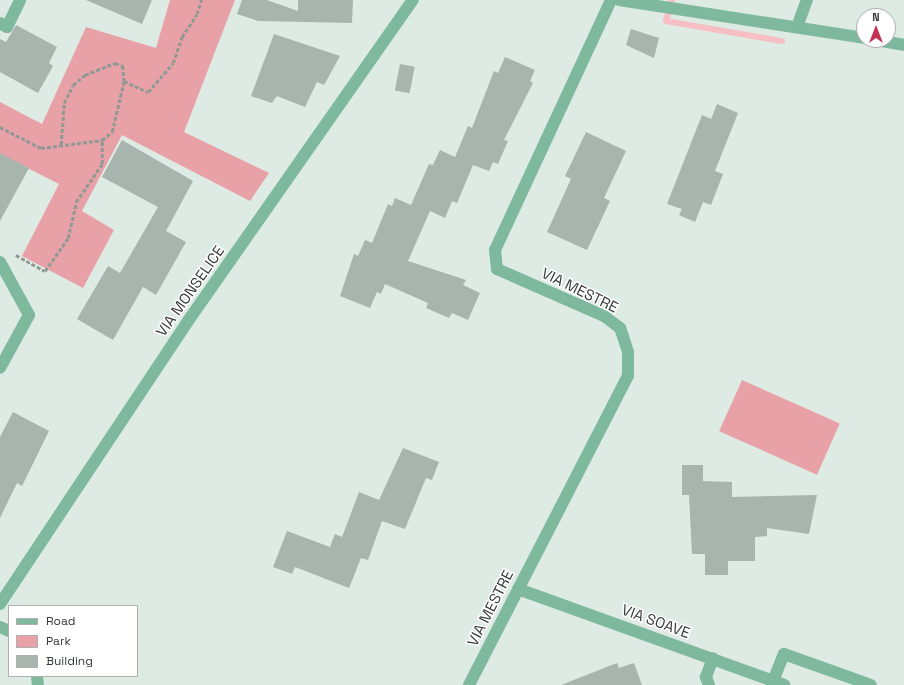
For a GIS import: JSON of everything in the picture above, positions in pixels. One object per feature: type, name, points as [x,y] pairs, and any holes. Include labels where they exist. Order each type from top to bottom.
[{"type":"street","points":[[0,23],[7,26],[20,0]]},
{"type":"street","name":"VIA MONSELICE","points":[[0,604],[188,321],[413,0]]},
{"type":"street","name":"VIA MESTRE","points":[[469,685],[628,376],[628,352],[620,328],[604,316],[496,269],[495,250],[611,0]]},
{"type":"street","points":[[619,0],[797,26],[856,37]]},
{"type":"street","points":[[797,26],[807,0]]},
{"type":"street","points":[[0,262],[29,315],[0,368]]},
{"type":"street","name":"VIA SOAVE","points":[[518,589],[713,658],[778,683]]},
{"type":"street","points":[[778,683],[784,654],[871,685]]},
{"type":"street","points":[[709,685],[706,677],[713,658]]},
{"type":"path","points":[[124,81],[148,92],[173,63],[182,37],[197,14],[201,0]]},
{"type":"path","points":[[0,127],[41,148],[102,140],[112,132],[124,81],[123,66],[115,63],[85,75],[73,85],[64,103],[61,145]]},
{"type":"path","points":[[12,253],[45,271],[68,238],[76,202],[102,164],[102,140]]},
{"type":"green space","points":[[170,0],[235,0],[184,132],[269,173],[250,201],[122,135],[82,211],[114,230],[83,288],[22,256],[59,184],[0,154],[0,102],[42,124],[86,27],[156,48]]},
{"type":"green space","points":[[742,380],[840,424],[817,475],[719,431]]},
{"type":"building","points":[[86,0],[152,0],[142,24]]},
{"type":"building","points":[[242,0],[267,0],[298,11],[298,0],[353,0],[352,23],[258,21],[237,14]]},
{"type":"building","points":[[16,25],[57,47],[49,63],[53,66],[38,93],[0,72],[0,39],[6,42]]},
{"type":"building","points":[[631,29],[659,38],[654,58],[626,45]]},
{"type":"building","points":[[274,34],[340,56],[324,85],[317,82],[305,107],[277,96],[272,103],[251,96]]},
{"type":"building","points":[[505,57],[535,70],[530,81],[533,83],[504,140],[508,141],[498,164],[493,162],[489,171],[473,165],[457,203],[452,201],[445,218],[430,211],[408,261],[466,280],[463,285],[480,293],[468,320],[452,313],[449,318],[426,308],[428,303],[385,284],[381,294],[377,292],[370,308],[340,296],[354,254],[358,256],[365,240],[372,243],[388,204],[392,206],[395,198],[411,205],[429,164],[433,165],[440,150],[455,157],[468,126],[472,128],[494,71],[498,73]]},
{"type":"building","points":[[400,64],[415,67],[410,93],[395,91]]},
{"type":"building","points":[[717,104],[738,113],[715,171],[723,174],[711,205],[703,202],[695,222],[679,215],[682,209],[667,204],[702,115],[711,119]]},
{"type":"building","points":[[586,132],[626,151],[604,198],[610,201],[587,250],[547,232],[571,179],[565,176]]},
{"type":"building","points":[[122,140],[193,181],[166,231],[186,242],[156,295],[143,287],[113,340],[77,319],[108,266],[120,273],[158,207],[102,177]]},
{"type":"building","points":[[0,153],[29,168],[0,221]]},
{"type":"building","points":[[13,412],[49,431],[22,486],[17,483],[0,518],[0,437]]},
{"type":"building","points":[[403,448],[439,462],[432,480],[426,478],[405,529],[382,521],[368,560],[361,558],[349,588],[295,567],[292,574],[273,567],[287,531],[330,547],[335,534],[342,537],[359,492],[379,500]]},
{"type":"building","points":[[682,465],[703,465],[703,481],[732,482],[732,497],[817,495],[809,534],[767,528],[767,536],[755,537],[755,561],[728,561],[728,575],[705,575],[705,554],[692,554],[689,495],[682,495]]},
{"type":"building","points":[[617,663],[619,668],[634,663],[642,685],[561,685]]},
{"type":"waterway","points":[[672,0],[666,21],[782,41]]}]
